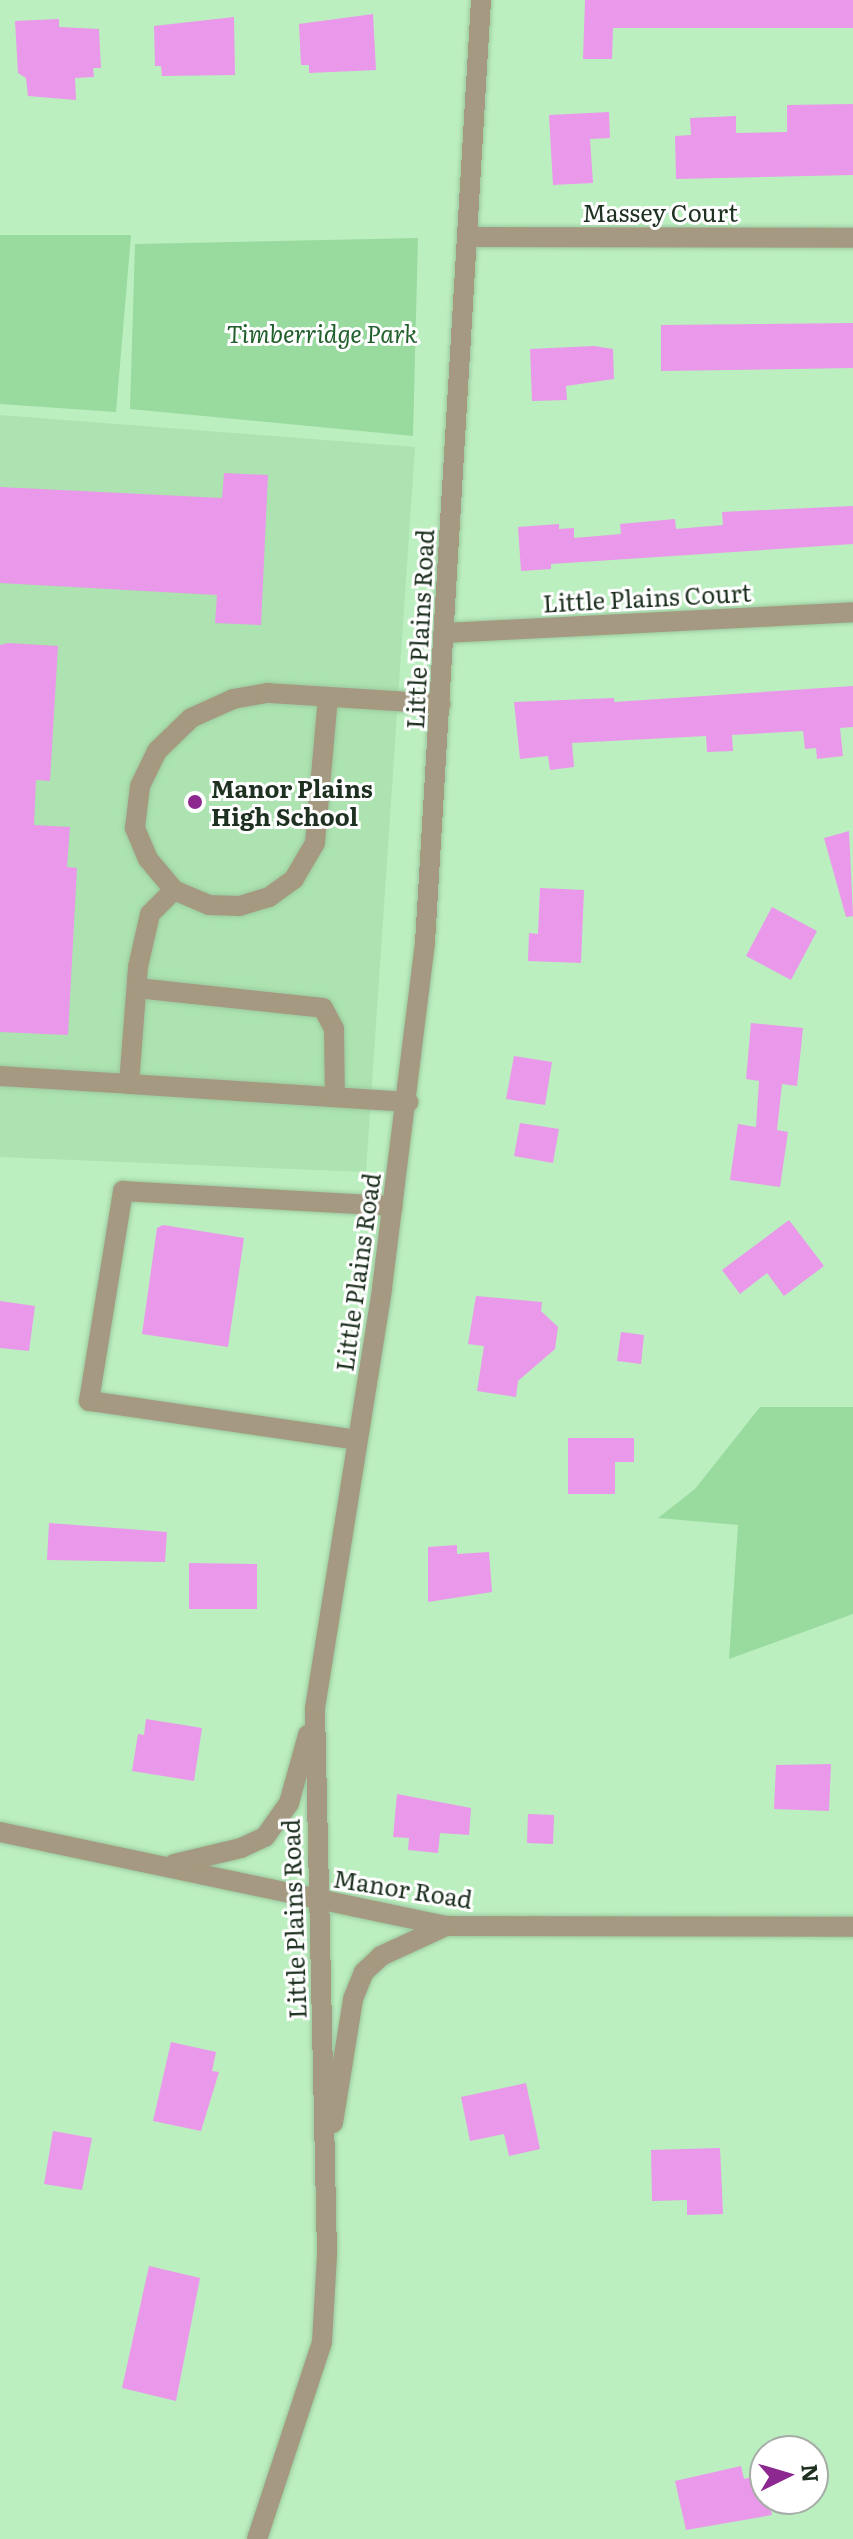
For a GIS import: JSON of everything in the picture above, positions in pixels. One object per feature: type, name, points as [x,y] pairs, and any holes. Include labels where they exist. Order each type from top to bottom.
[{"type":"street","name":"Little Plains Road","points":[[257,2539],[322,2342],[325,2166],[315,1708],[408,1102],[441,704],[481,0]]},
{"type":"street","name":"Massey Court","points":[[467,237],[853,238]]},
{"type":"street","name":"Little Plains Court","points":[[444,633],[853,612]]},
{"type":"street","points":[[328,697],[315,843],[294,879],[269,897],[240,906],[209,905],[174,890],[148,859],[135,828],[140,786],[157,751],[191,718],[233,699],[268,693],[441,704]]},
{"type":"street","points":[[129,1084],[137,988],[150,914],[174,890]]},
{"type":"street","points":[[137,988],[323,1008],[334,1029],[335,1097]]},
{"type":"street","points":[[0,1076],[408,1102]]},
{"type":"street","points":[[357,1440],[89,1401],[123,1191],[393,1206]]},
{"type":"street","points":[[164,1866],[241,1848],[278,1823],[315,1708]]},
{"type":"street","name":"Manor Road","points":[[0,1832],[446,1926],[853,1927]]},
{"type":"street","points":[[325,2166],[353,1999],[364,1972],[381,1956],[446,1926]]},
{"type":"shaded area","name":"Manor Plains High School","points":[[0,415],[415,447],[366,1172],[0,1157]]},
{"type":"green space","points":[[0,235],[131,235],[116,412],[0,404]]},
{"type":"green space","name":"Timberridge Park","points":[[418,238],[413,436],[130,409],[135,244]]},
{"type":"green space","points":[[760,1407],[853,1407],[853,1614],[729,1659],[738,1525],[658,1518],[695,1489]]},
{"type":"building","points":[[585,0],[853,0],[853,28],[613,28],[612,59],[583,59]]},
{"type":"building","points":[[373,14],[376,70],[309,73],[309,65],[301,65],[299,24]]},
{"type":"building","points":[[234,17],[235,75],[162,76],[161,66],[155,66],[154,26]]},
{"type":"building","points":[[59,19],[59,27],[99,29],[101,68],[93,68],[94,77],[75,78],[76,100],[28,96],[26,78],[18,73],[15,21]]},
{"type":"building","points":[[853,104],[853,175],[676,179],[675,136],[691,135],[690,118],[736,116],[736,133],[787,132],[787,105]]},
{"type":"building","points":[[609,112],[610,138],[590,139],[593,183],[553,185],[549,115]]},
{"type":"building","points":[[853,323],[853,368],[661,371],[661,325]]},
{"type":"building","points":[[594,346],[613,349],[614,379],[566,386],[567,400],[532,401],[530,349]]},
{"type":"building","points":[[224,473],[268,475],[261,625],[215,623],[217,595],[0,583],[0,487],[222,498]]},
{"type":"building","points":[[853,506],[853,544],[551,564],[551,569],[521,571],[518,527],[559,524],[559,529],[574,528],[574,538],[621,534],[620,524],[675,519],[676,529],[723,525],[722,512]]},
{"type":"building","points":[[0,645],[58,646],[50,781],[36,780],[34,825],[70,827],[67,867],[77,868],[68,1035],[0,1032]]},
{"type":"building","points":[[853,686],[853,727],[840,728],[843,756],[817,759],[816,748],[805,749],[803,731],[732,735],[733,751],[707,752],[706,736],[572,743],[574,767],[550,770],[548,756],[520,759],[514,702],[614,698],[614,702]]},
{"type":"building","points":[[849,831],[853,916],[846,917],[824,838]]},
{"type":"building","points":[[540,888],[584,890],[581,963],[528,961],[529,933],[538,934]]},
{"type":"building","points":[[772,907],[817,931],[791,980],[746,956]]},
{"type":"building","points":[[751,1023],[803,1028],[797,1086],[782,1084],[777,1130],[788,1132],[780,1187],[730,1180],[738,1124],[756,1127],[759,1081],[746,1079]]},
{"type":"building","points":[[514,1056],[552,1062],[545,1105],[506,1099]]},
{"type":"building","points":[[520,1123],[559,1129],[553,1163],[514,1156]]},
{"type":"building","points":[[789,1220],[824,1266],[784,1296],[767,1273],[740,1294],[722,1270]]},
{"type":"building","points":[[163,1225],[244,1238],[228,1347],[142,1334],[157,1228]]},
{"type":"building","points":[[476,1296],[542,1302],[541,1311],[558,1327],[555,1349],[518,1381],[516,1397],[477,1391],[484,1346],[468,1344]]},
{"type":"building","points":[[0,1301],[35,1306],[29,1351],[0,1348]]},
{"type":"building","points":[[621,1332],[644,1335],[641,1364],[617,1361]]},
{"type":"building","points":[[568,1438],[634,1438],[634,1462],[615,1462],[615,1494],[568,1494]]},
{"type":"building","points":[[49,1523],[167,1532],[165,1562],[47,1560]]},
{"type":"building","points":[[457,1545],[457,1554],[489,1552],[492,1592],[428,1602],[428,1547]]},
{"type":"building","points":[[189,1563],[257,1564],[257,1609],[189,1609]]},
{"type":"building","points":[[146,1719],[202,1728],[194,1781],[132,1771],[138,1734],[144,1735]]},
{"type":"building","points":[[831,1764],[829,1811],[774,1809],[776,1765]]},
{"type":"building","points":[[397,1794],[471,1808],[469,1835],[440,1833],[438,1853],[408,1850],[409,1838],[393,1837]]},
{"type":"building","points":[[528,1814],[554,1815],[553,1844],[527,1843]]},
{"type":"building","points":[[171,2042],[216,2052],[212,2071],[219,2072],[201,2131],[153,2121]]},
{"type":"building","points":[[526,2083],[540,2149],[509,2156],[504,2134],[470,2141],[461,2097]]},
{"type":"building","points":[[53,2131],[92,2138],[82,2190],[44,2184]]},
{"type":"building","points":[[720,2148],[723,2214],[687,2215],[687,2200],[652,2201],[651,2150]]},
{"type":"building","points":[[149,2266],[200,2278],[176,2401],[122,2388]]},
{"type":"building","points":[[741,2466],[744,2479],[749,2478],[749,2515],[772,2515],[686,2530],[675,2481]]},
{"type":"place","name":"Manor Plains High School","points":[[195,802]]}]
